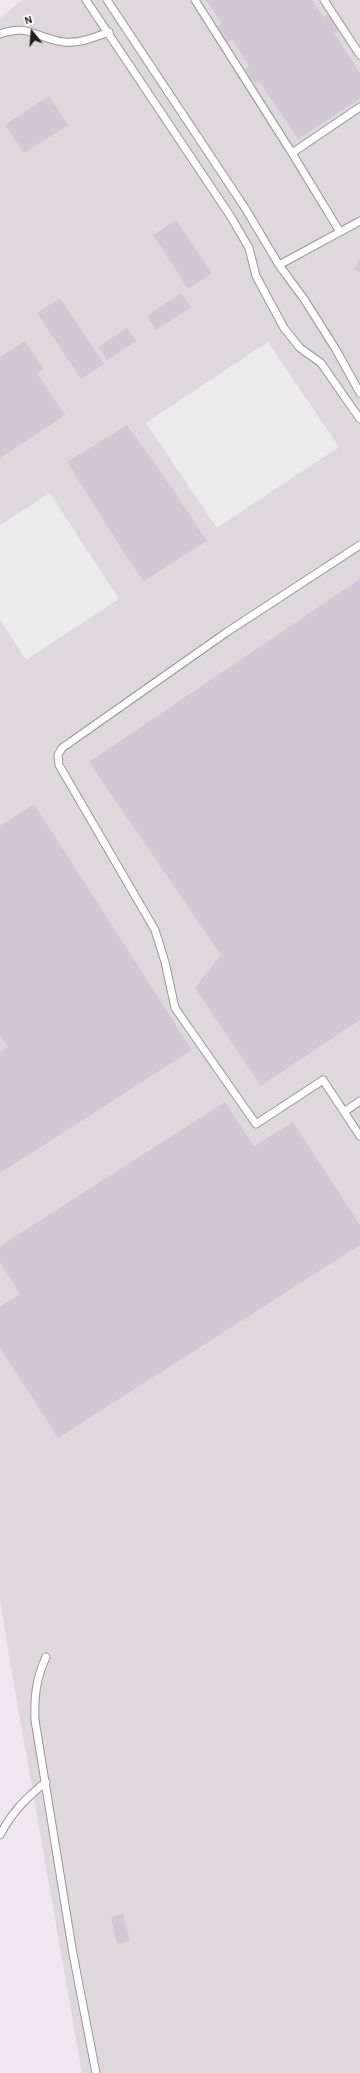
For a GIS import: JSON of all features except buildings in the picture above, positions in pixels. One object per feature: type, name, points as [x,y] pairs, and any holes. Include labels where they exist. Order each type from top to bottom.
[{"type":"lane","points":[[86,0],[109,32],[231,217],[249,248],[256,276],[284,328],[300,348],[321,363],[360,419]]},
{"type":"lane","points":[[107,0],[245,208],[279,265],[327,336],[360,393]]},
{"type":"lane","points":[[195,0],[340,232]]},
{"type":"lane","points":[[324,0],[360,55]]},
{"type":"lane","points":[[0,34],[13,30],[26,29],[63,42],[78,42],[109,32]]},
{"type":"lane","points":[[292,153],[360,107]]},
{"type":"lane","points":[[279,265],[360,221]]},
{"type":"lane","points":[[360,545],[227,632],[62,748],[58,755],[59,765],[155,930],[165,962],[175,1008],[256,1124],[323,1080],[360,1136]]},
{"type":"lane","points":[[344,1112],[360,1101]]},
{"type":"lane","points":[[46,1657],[38,1675],[34,1698],[35,1720],[73,1954],[96,2073]]},
{"type":"lane","points":[[0,1835],[10,1816],[33,1792],[46,1782]]},
{"type":"shaded area","points":[[22,0],[360,0],[360,2073],[82,2073],[9,1656],[0,1599],[0,18]]},
{"type":"shaded area","points":[[268,342],[339,447],[217,528],[146,423]]},
{"type":"shaded area","points":[[50,493],[119,599],[26,660],[0,620],[0,525]]}]
